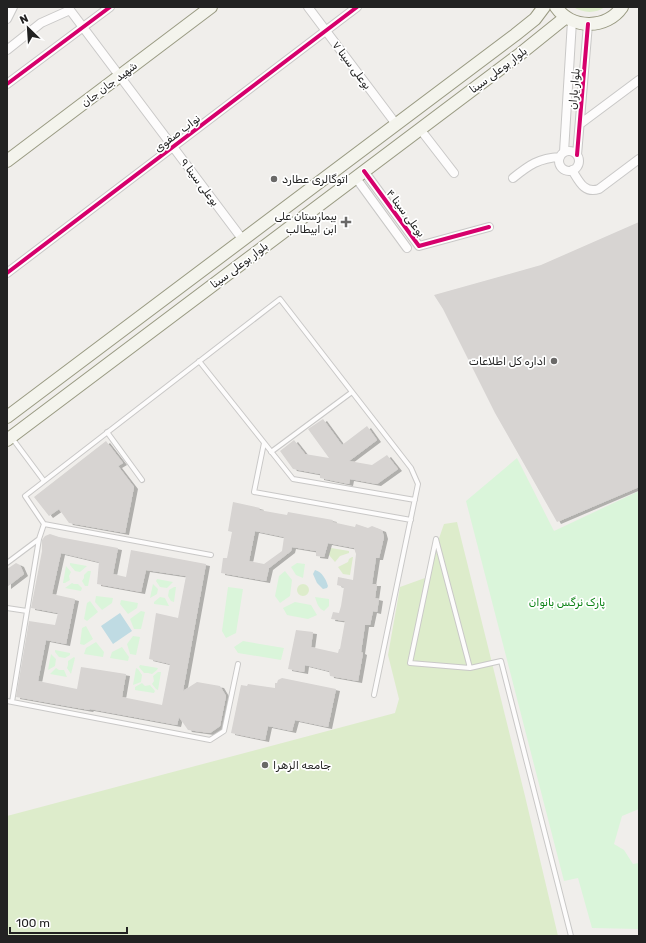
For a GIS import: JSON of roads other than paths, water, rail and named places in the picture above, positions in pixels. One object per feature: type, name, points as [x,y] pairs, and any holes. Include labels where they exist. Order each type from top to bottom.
[{"type":"main road","name":"شهید جان جان","points":[[7,160],[211,7]]},
{"type":"main road","name":"بلوار بوعلی سینا","points":[[7,417],[535,19],[544,7]]},
{"type":"main road","points":[[556,7],[569,19],[588,24],[601,23],[612,17],[622,7]]},
{"type":"main road","name":"بلوار بوعلی سینا","points":[[9,438],[362,177],[420,129],[569,19]]},
{"type":"main road","points":[[348,160],[362,177]]},
{"type":"street","points":[[7,19],[13,7]]},
{"type":"street","points":[[7,84],[110,7]]},
{"type":"street","name":"بوعلی سینا ۷","points":[[308,7],[396,124]]},
{"type":"street","name":"نواب صفوی","points":[[7,273],[357,7]]},
{"type":"street","points":[[7,50],[41,23],[70,8]]},
{"type":"street","name":"بوعلی سینا ۹","points":[[70,8],[83,28],[243,240]]},
{"type":"street","name":"بلوار یاران","points":[[562,154],[569,19]]},
{"type":"street","name":"بلوار یاران","points":[[577,155],[588,24]]},
{"type":"street","points":[[580,124],[639,80]]},
{"type":"street","points":[[420,129],[454,173]]},
{"type":"street","points":[[513,178],[530,164],[547,157],[571,151],[579,158],[578,164],[572,170],[562,168],[559,163],[562,154]]},
{"type":"street","points":[[572,170],[579,181],[588,190],[593,191],[599,189],[639,159]]},
{"type":"street","name":"بوعلی سینا ۴","points":[[362,177],[393,210],[419,246],[489,227]]},
{"type":"street","name":"بوعلی سینا ۴","points":[[362,177],[384,216],[407,248]]},
{"type":"street","points":[[384,216],[393,210]]},
{"type":"lane","points":[[211,555],[44,524],[24,496],[280,299],[411,468],[418,484],[374,695]]},
{"type":"lane","points":[[199,361],[293,479],[415,500]]},
{"type":"lane","points":[[271,452],[352,392]]},
{"type":"lane","points":[[107,432],[142,480]]},
{"type":"lane","points":[[9,438],[44,481]]},
{"type":"lane","points":[[264,443],[254,492],[411,520]]},
{"type":"lane","points":[[44,524],[39,539],[27,611],[9,702],[210,740],[224,731],[238,664]]},
{"type":"lane","points":[[7,563],[39,539]]},
{"type":"lane","points":[[470,668],[436,539],[410,663],[470,668],[502,661],[571,936]]},
{"type":"lane","points":[[7,608],[27,611]]},
{"type":"water","points":[[315,570],[320,572],[323,576],[328,586],[327,588],[323,589],[317,583],[313,574]]},
{"type":"water","points":[[120,613],[132,631],[113,644],[101,626]]},
{"type":"place","name":"اتوگالری عطارد","points":[[274,179]]},
{"type":"place","name":"بیمارستان علی ابن ابیطالب","points":[[346,222]]},
{"type":"place","name":"اداره کل اطلاعات","points":[[554,361]]},
{"type":"place","name":"جامعه الزهرا","points":[[265,765]]},
{"type":"park label","name":"پارک نرگس بانوان","points":[[567,602]]}]
